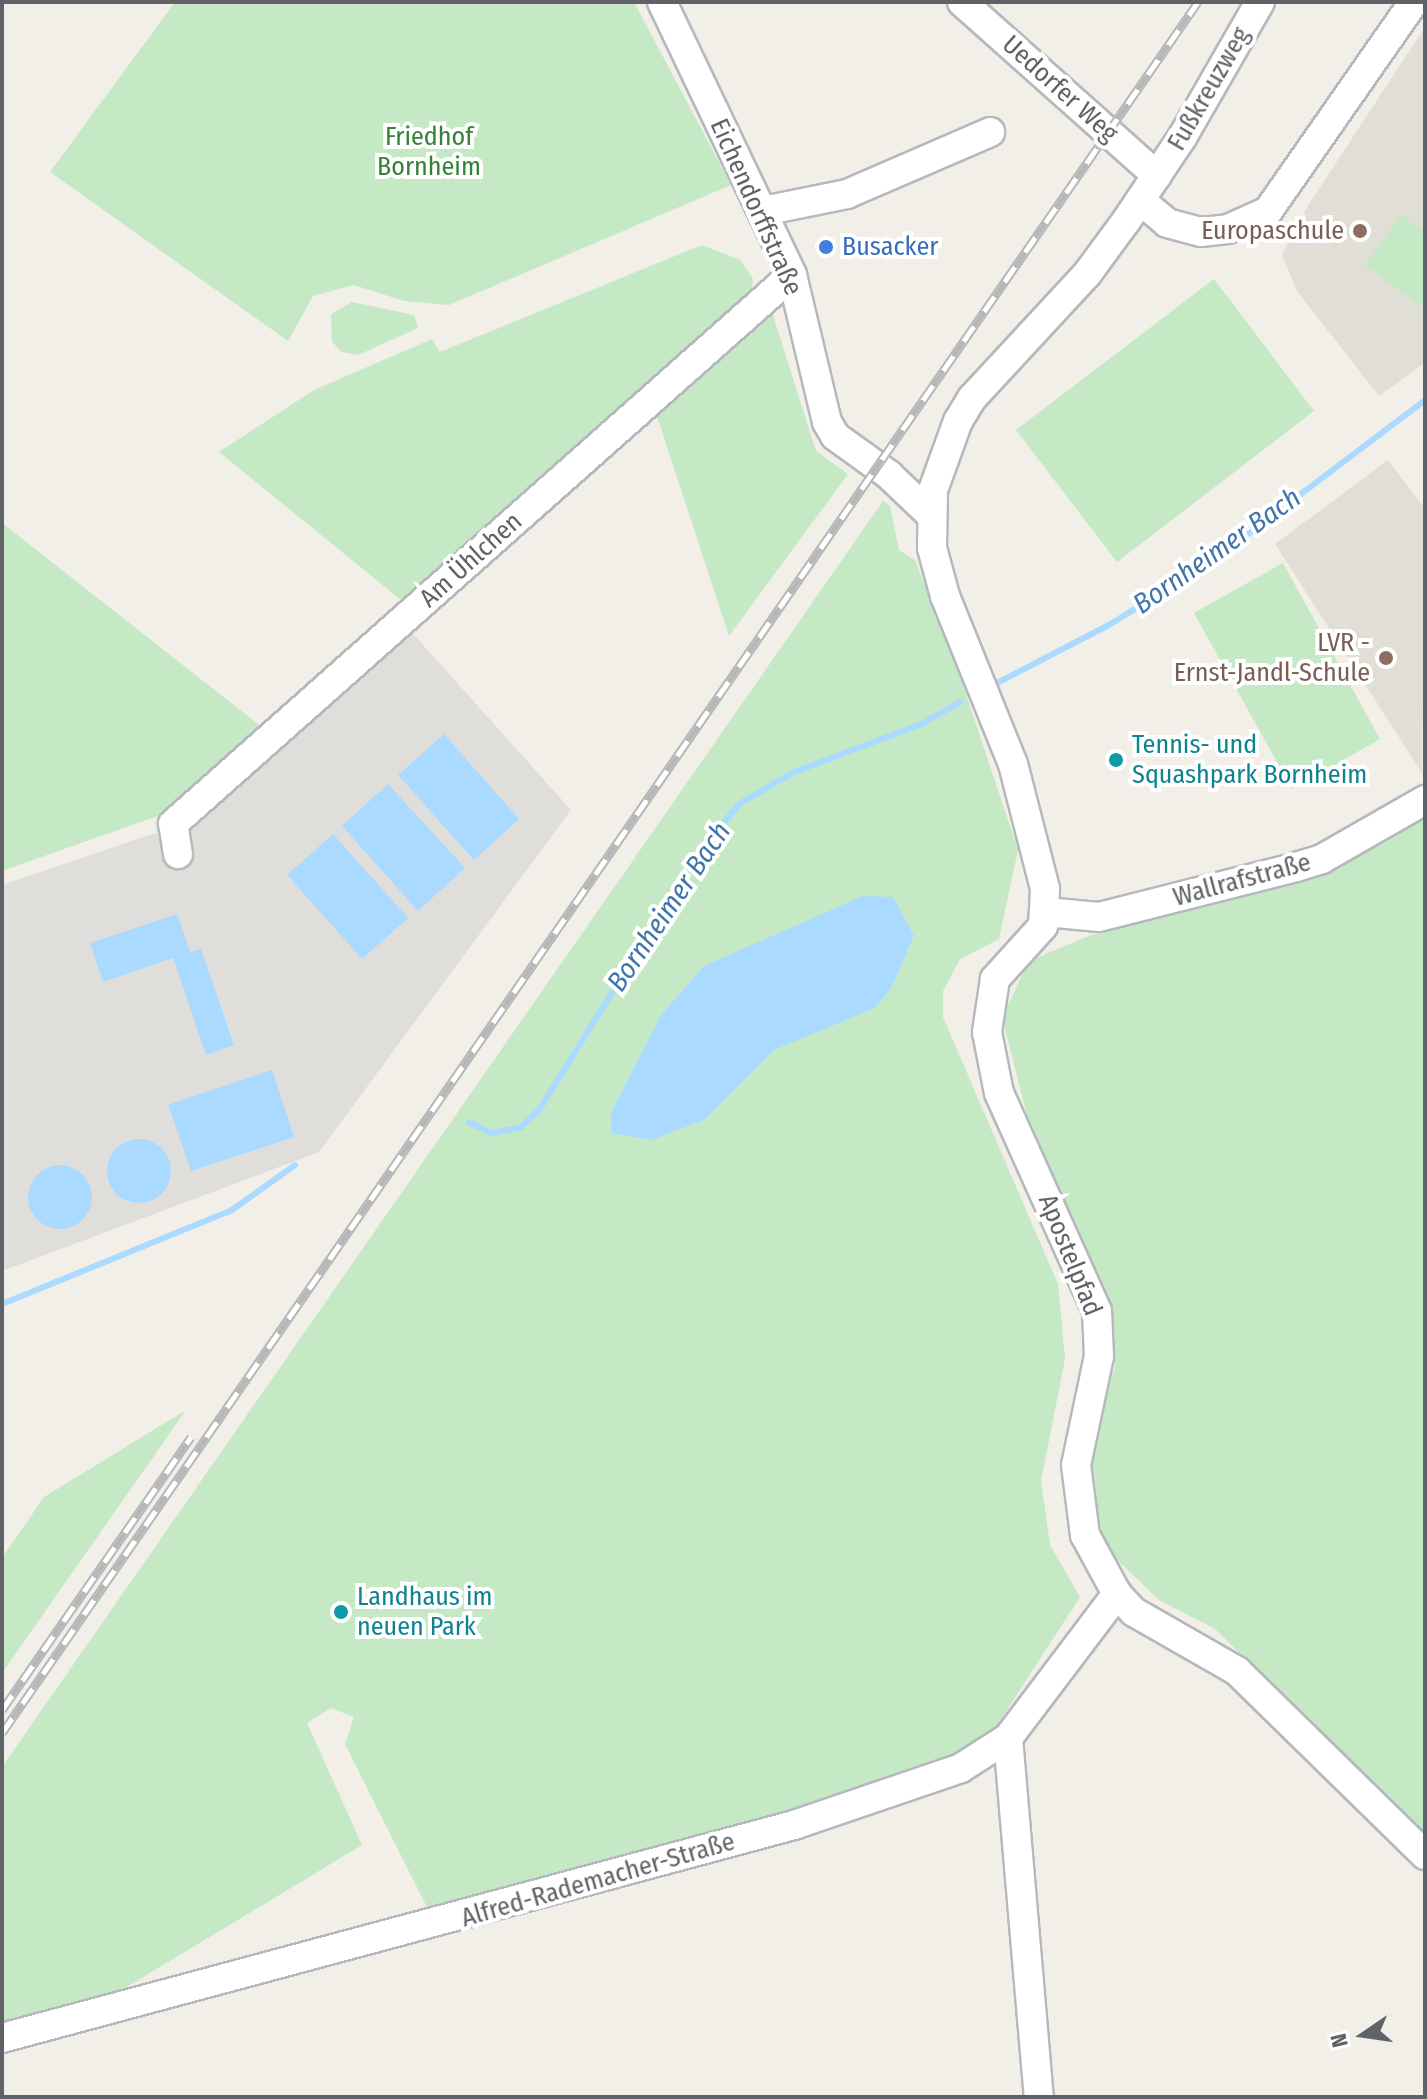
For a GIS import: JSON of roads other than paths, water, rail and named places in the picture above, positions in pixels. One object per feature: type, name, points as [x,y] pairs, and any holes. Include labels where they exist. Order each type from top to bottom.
[{"type":"street","name":"Eichendorffstraße","points":[[662,2],[792,275],[831,429],[932,516]]},
{"type":"street","name":"Uedorfer Weg","points":[[962,2],[1157,176]]},
{"type":"street","name":"Fußkreuzweg","points":[[1157,176],[1260,2]]},
{"type":"street","points":[[1140,200],[1167,223],[1201,232],[1228,229],[1268,211],[1414,2]]},
{"type":"street","points":[[763,211],[847,194],[990,132]]},
{"type":"street","points":[[1046,912],[1045,889],[1017,778],[945,596],[932,548],[932,516],[943,452],[972,398],[1087,274],[1157,176]]},
{"type":"street","name":"Am Ühlchen","points":[[178,854],[173,824],[792,275]]},
{"type":"street","name":"Wallrafstraße","points":[[1046,912],[1099,917],[1296,867],[1322,859],[1425,800]]},
{"type":"street","name":"Apostelpfad","points":[[1046,912],[1036,936],[995,979],[987,1032],[999,1093],[1097,1311],[1099,1356],[1080,1427],[1078,1499],[1091,1551],[1117,1594],[1145,1621],[1237,1671],[1425,1855]]},
{"type":"street","name":"Alfred-Rademacher-Straße","points":[[2,2038],[794,1825],[961,1768],[1008,1738],[1117,1594]]},
{"type":"street","points":[[1008,1738],[1039,2097]]},
{"type":"water","points":[[444,734],[519,819],[474,860],[398,775]]},
{"type":"water","points":[[388,784],[465,868],[418,911],[342,826]]},
{"type":"water","points":[[333,834],[408,918],[362,959],[287,875]]},
{"type":"water","points":[[863,896],[893,897],[914,936],[891,989],[875,1008],[774,1050],[704,1120],[651,1140],[612,1133],[611,1112],[661,1015],[704,966]]},
{"type":"water","points":[[177,914],[190,952],[201,949],[234,1045],[206,1055],[173,958],[103,982],[90,943]]},
{"type":"water","points":[[272,1070],[294,1137],[191,1171],[168,1105]]},
{"type":"water","points":[[139,1139],[157,1145],[165,1153],[171,1171],[165,1189],[157,1197],[139,1203],[121,1197],[113,1189],[107,1171],[113,1153],[121,1145]]},
{"type":"water","points":[[60,1165],[72,1167],[83,1174],[90,1185],[90,1209],[83,1220],[72,1227],[60,1229],[48,1227],[37,1220],[30,1209],[28,1197],[30,1185],[37,1174],[48,1167]]},
{"type":"waterway","name":"Bornheimer Bach","points":[[997,683],[1109,625],[1215,559],[1425,400]]},
{"type":"waterway","name":"Bornheimer Bach","points":[[469,1122],[491,1133],[521,1127],[539,1110],[697,856],[739,804],[792,773],[922,724],[960,702]]},
{"type":"waterway","name":"Bornheimer Bach","points":[[2,1304],[232,1210],[295,1165]]},
{"type":"railway","points":[[2,1733],[1198,2]]},
{"type":"railway","points":[[2,1710],[191,1437]]},
{"type":"place","name":"Europaschule","points":[[1360,231]]},
{"type":"place","name":"Busacker","points":[[826,247]]},
{"type":"place","name":"LVR - Ernst-Jandl-Schule","points":[[1386,658]]},
{"type":"place","name":"Tennis- und Squashpark Bornheim","points":[[1116,760]]},
{"type":"place","name":"Landhaus im neuen Park","points":[[341,1612]]},
{"type":"park label","name":"Friedhof Bornheim","points":[[429,152]]}]
